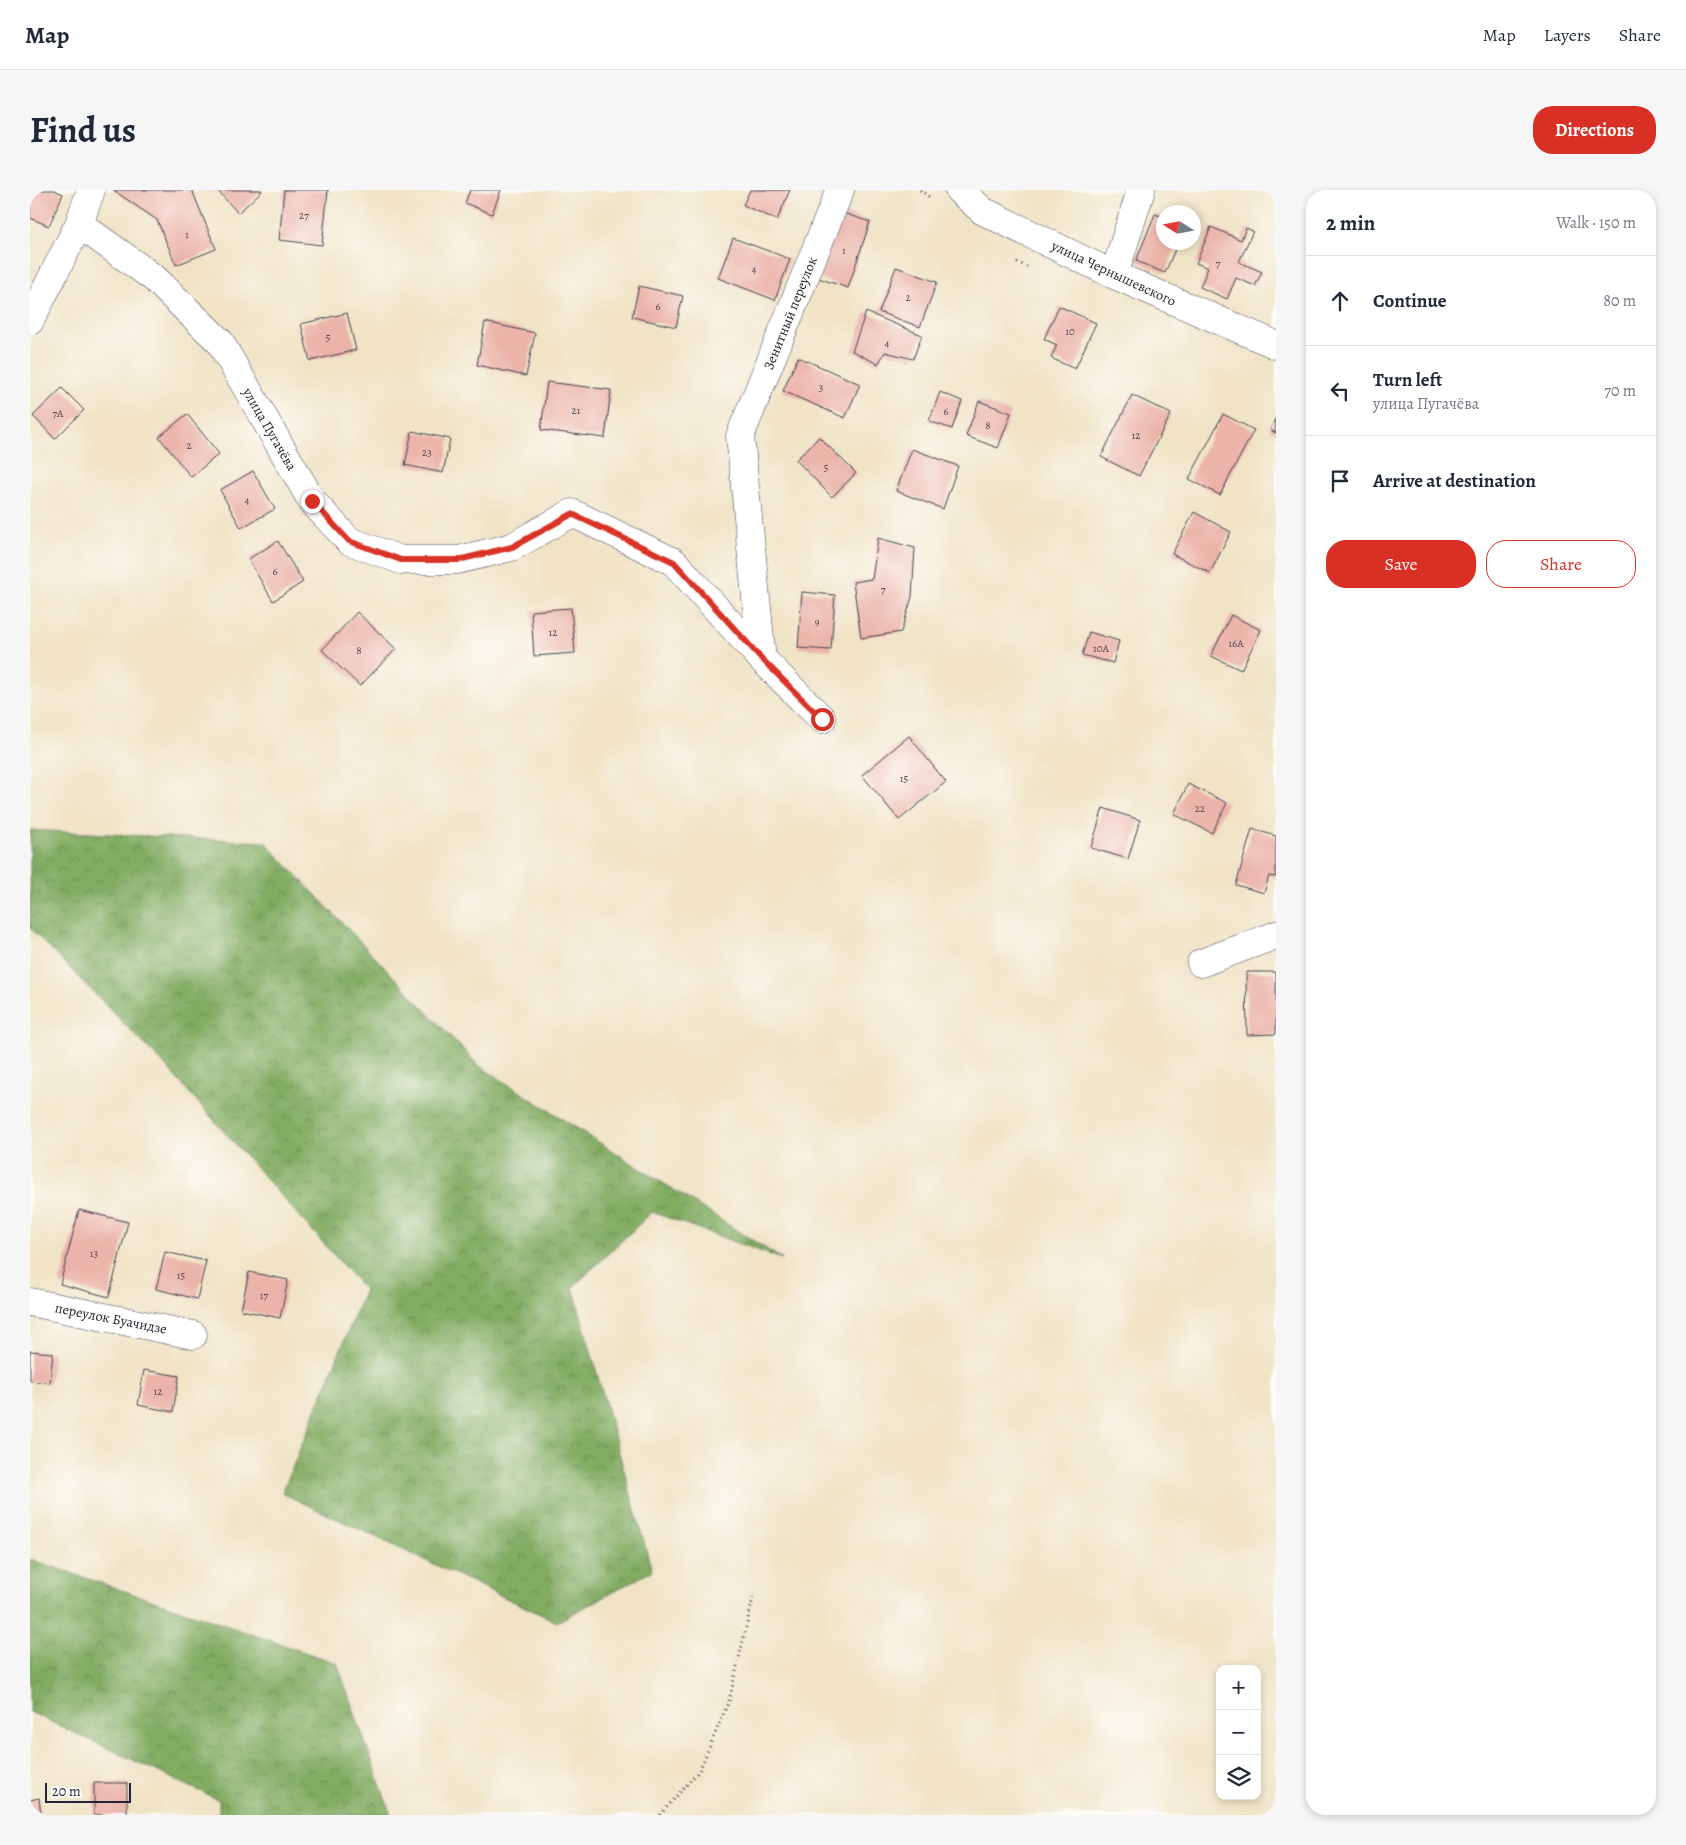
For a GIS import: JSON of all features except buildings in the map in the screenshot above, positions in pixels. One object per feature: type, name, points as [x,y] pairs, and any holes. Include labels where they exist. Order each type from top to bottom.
[{"type":"street","points":[[30,321],[79,224],[91,190]]},
{"type":"street","name":"Зенитный переулок","points":[[762,659],[740,436],[840,190]]},
{"type":"street","name":"улица Чернышевского","points":[[959,190],[983,210],[1114,275],[1276,345]]},
{"type":"street","points":[[1114,275],[1141,190]]},
{"type":"street","name":"улица Пугачёва","points":[[79,224],[154,278],[220,342],[312,501],[349,541],[401,560],[458,560],[512,547],[572,514],[674,562],[762,659]]},
{"type":"street","points":[[762,659],[822,719]]},
{"type":"street","points":[[1201,963],[1276,935]]},
{"type":"street","name":"переулок Буачидзе","points":[[30,1302],[193,1335]]},
{"type":"path","points":[[660,1815],[700,1771],[729,1700],[753,1598]]},
{"type":"green space","points":[[30,830],[265,842],[478,1065],[782,1259],[652,1212],[573,1287],[652,1571],[557,1622],[282,1493],[365,1290],[163,1063],[30,928]]},
{"type":"green space","points":[[30,1559],[337,1663],[391,1815],[219,1815],[219,1800],[30,1712]]},
{"type":"route","points":[[312,501],[349,541],[401,560],[458,560],[512,547],[572,514],[674,562],[762,659],[822,719]]}]
